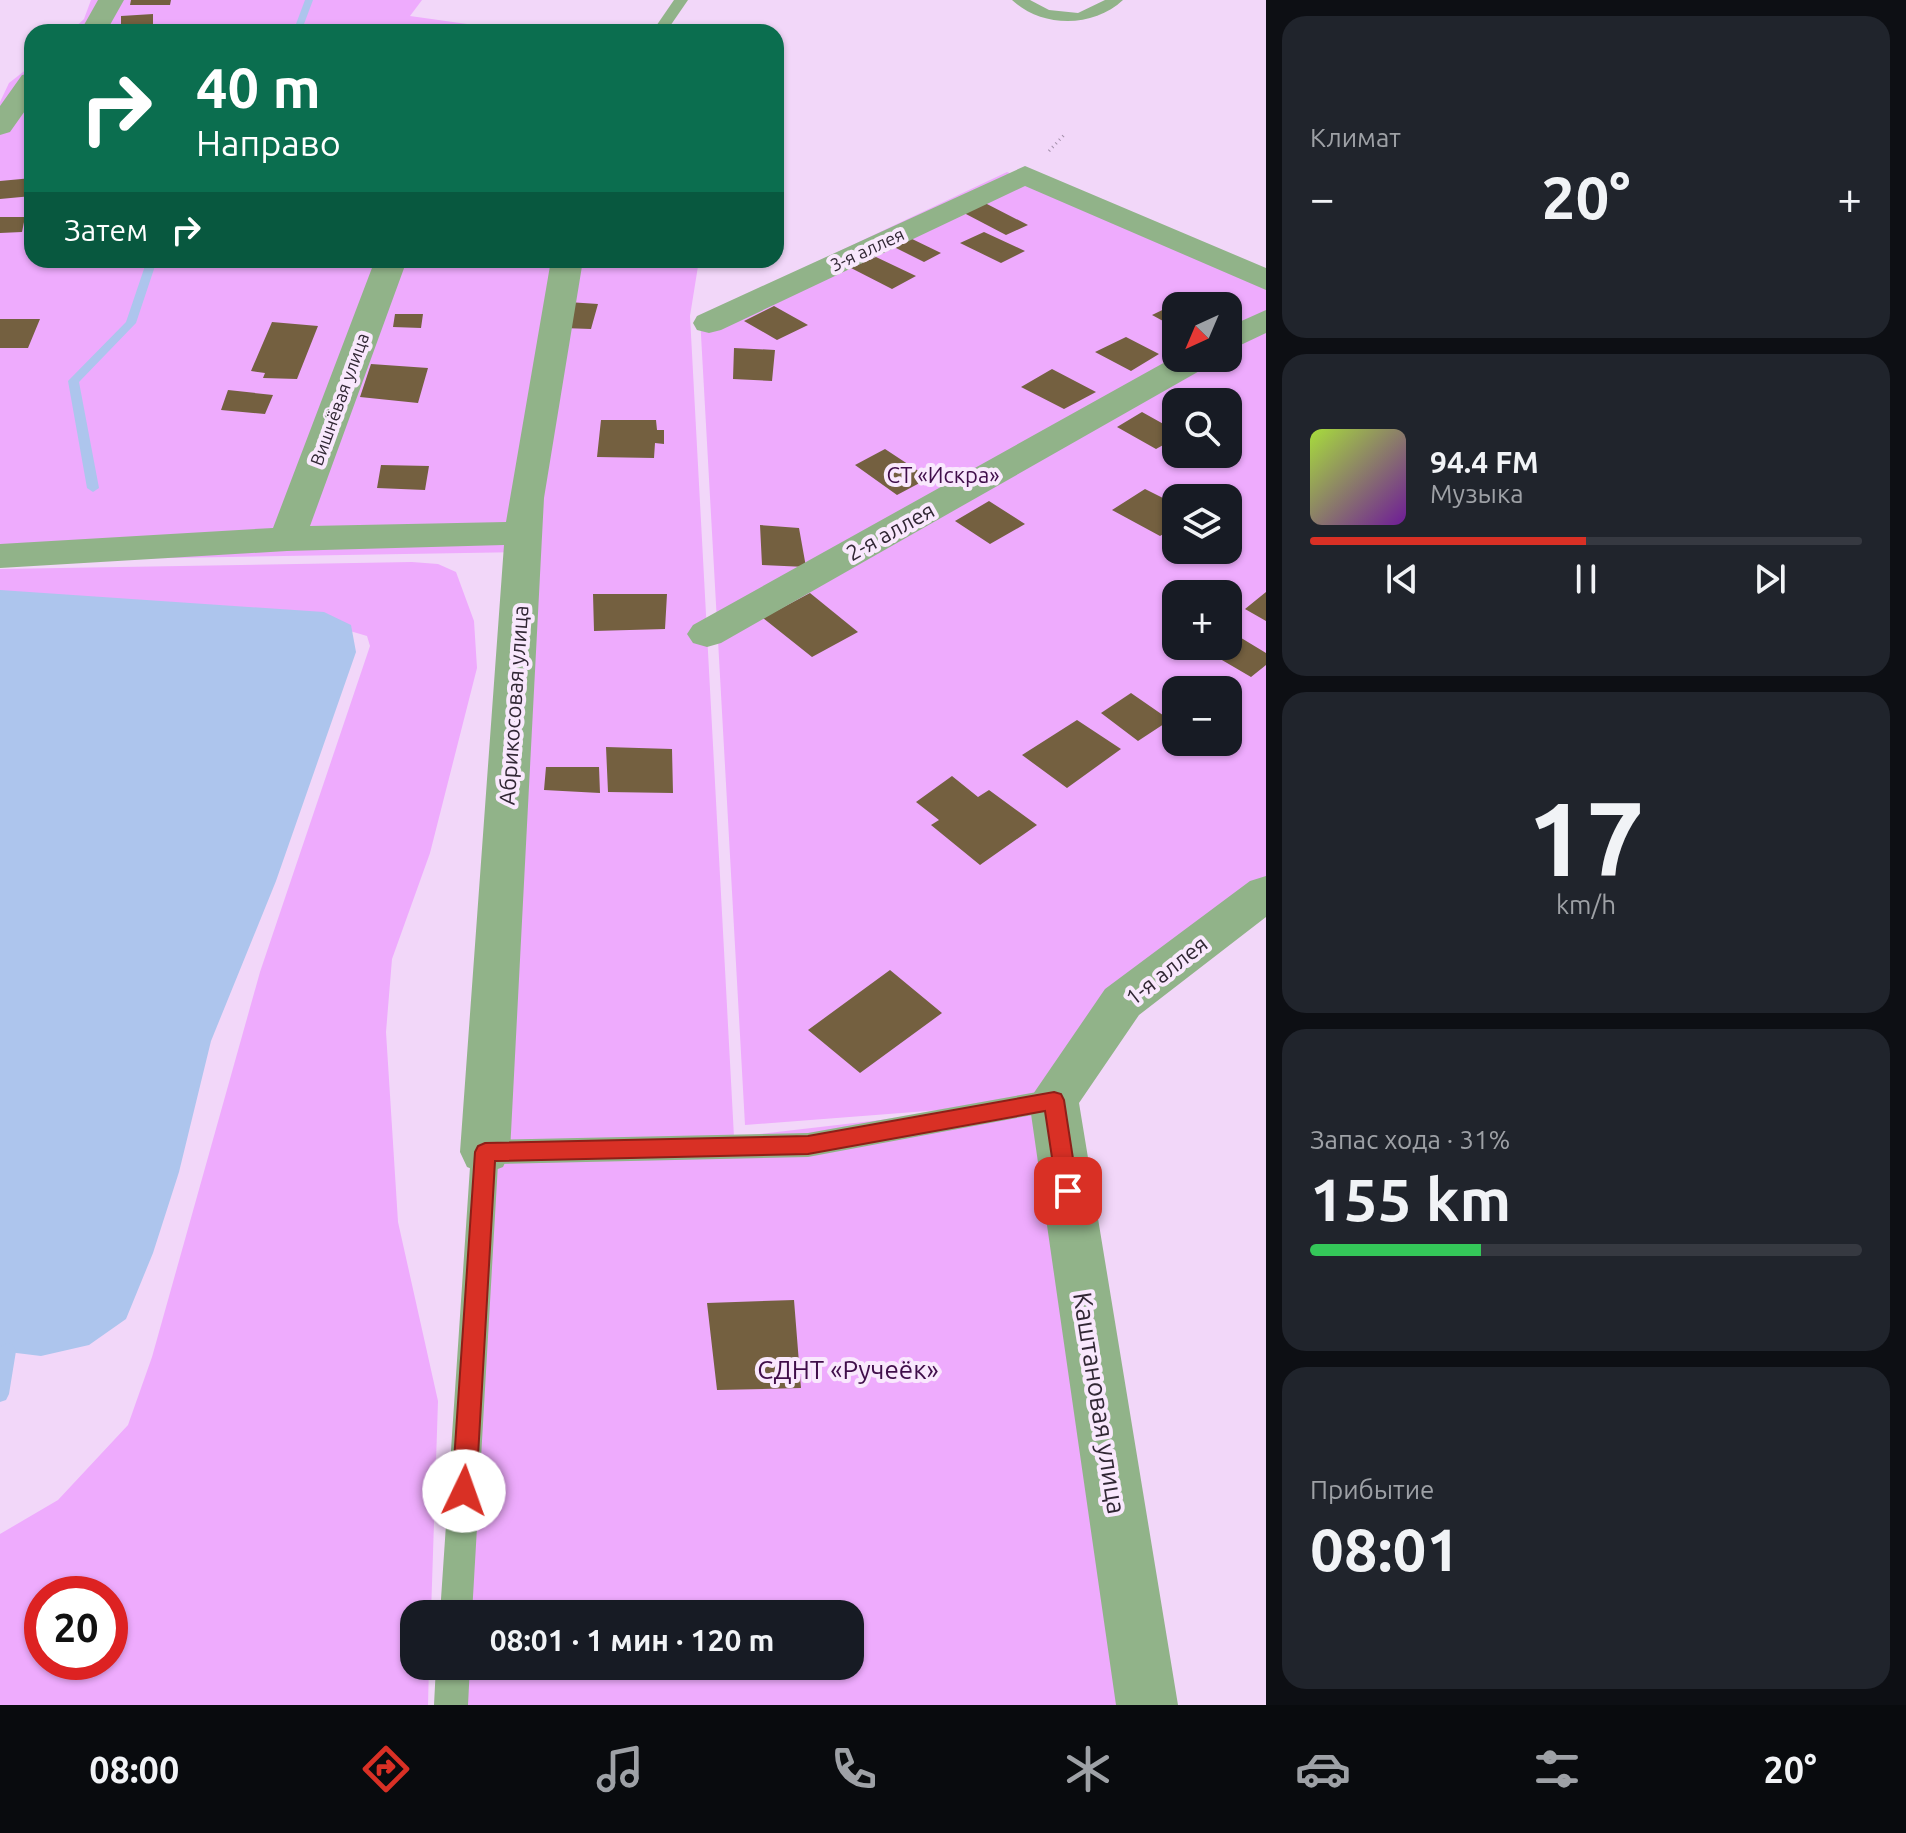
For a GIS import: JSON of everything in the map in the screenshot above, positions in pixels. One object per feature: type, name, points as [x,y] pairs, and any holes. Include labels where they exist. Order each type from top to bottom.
[{"type":"street","points":[[98,24],[111,0]]},
{"type":"street","points":[[0,126],[24,92]]},
{"type":"street","name":"3-я аллея","points":[[709,323],[1025,175],[1266,280]]},
{"type":"street","name":"Вишнёвая улица","points":[[287,539],[388,268]]},
{"type":"street","name":"Абрикосовая улица","points":[[485,1152],[526,498],[566,268]]},
{"type":"street","points":[[1242,333],[1266,320]]},
{"type":"street","name":"2-я аллея","points":[[707,634],[1173,372]]},
{"type":"street","points":[[0,556],[287,539],[524,533]]},
{"type":"street","name":"1-я аллея","points":[[1054,1100],[1122,1002],[1266,893]]},
{"type":"street","name":"Каштановая улица","points":[[1054,1100],[1147,1705]]},
{"type":"lane","points":[[664,24],[681,0]]},
{"type":"lane","points":[[1019,0],[1046,14],[1080,18],[1116,0]]},
{"type":"lane","points":[[457,1600],[485,1152],[808,1145],[1054,1100]]},
{"type":"lane","points":[[451,1705],[452,1680]]},
{"type":"green space","points":[[91,0],[422,0],[410,16],[468,24],[79,24],[84,19]]},
{"type":"green space","name":"СДНТ «Ручеёк»","points":[[24,71],[24,268],[698,268],[690,316],[734,1137],[1019,1104],[745,1125],[700,317],[1007,172],[1266,283],[1266,892],[1122,1002],[1054,1100],[1147,1705],[447,1705],[448,1680],[864,1680],[864,1600],[453,1600],[518,552],[0,561],[0,102],[9,83]]},
{"type":"green space","points":[[412,562],[438,564],[456,572],[474,621],[477,668],[430,853],[392,959],[386,1032],[398,1222],[438,1401],[431,1600],[400,1600],[400,1680],[429,1680],[428,1705],[0,1705],[0,1534],[58,1500],[128,1425],[152,1357],[260,972],[370,646],[367,636],[333,626],[0,611],[0,569]]},
{"type":"water","points":[[0,590],[324,612],[351,625],[356,652],[276,881],[211,1041],[179,1172],[153,1253],[126,1319],[89,1345],[41,1356],[0,1351]]},
{"type":"building","points":[[131,0],[171,0],[170,5],[130,5]]},
{"type":"building","points":[[153,14],[153,24],[121,24],[121,16]]},
{"type":"building","points":[[24,179],[24,197],[0,199],[0,181]]},
{"type":"building","points":[[985,203],[1028,225],[1006,235],[964,213]]},
{"type":"building","points":[[0,217],[24,217],[22,232],[0,233]]},
{"type":"building","points":[[984,232],[1025,251],[1001,263],[960,243]]},
{"type":"building","points":[[908,237],[941,253],[924,262],[892,246]]},
{"type":"building","points":[[876,257],[916,276],[892,289],[851,268]]},
{"type":"building","points":[[568,302],[598,304],[591,329],[563,328]]},
{"type":"building","points":[[774,306],[808,325],[777,340],[744,321]]},
{"type":"building","points":[[1162,310],[1162,320],[1152,315]]},
{"type":"building","points":[[395,314],[423,314],[421,328],[393,327]]},
{"type":"building","points":[[0,319],[40,319],[28,348],[0,348]]},
{"type":"building","points":[[272,322],[318,326],[297,379],[263,378],[265,373],[251,371]]},
{"type":"building","points":[[1126,337],[1159,354],[1131,371],[1095,352]]},
{"type":"building","points":[[734,348],[775,350],[772,381],[733,379]]},
{"type":"building","points":[[371,364],[428,368],[418,403],[360,397]]},
{"type":"building","points":[[1052,369],[1096,392],[1064,409],[1021,387]]},
{"type":"building","points":[[228,390],[273,395],[265,414],[221,410]]},
{"type":"building","points":[[1142,412],[1162,423],[1162,446],[1156,449],[1117,427]]},
{"type":"building","points":[[601,420],[656,420],[657,430],[664,430],[664,444],[655,443],[654,458],[597,457]]},
{"type":"building","points":[[885,449],[929,478],[897,495],[855,465]]},
{"type":"building","points":[[381,465],[429,466],[425,490],[377,488]]},
{"type":"building","points":[[1145,489],[1162,498],[1160,536],[1112,510]]},
{"type":"building","points":[[989,501],[1025,524],[990,544],[955,521]]},
{"type":"building","points":[[760,525],[799,528],[806,567],[762,565]]},
{"type":"building","points":[[1266,592],[1266,621],[1245,609]]},
{"type":"building","points":[[810,593],[858,632],[812,657],[763,618]]},
{"type":"building","points":[[593,594],[667,594],[665,629],[594,631]]},
{"type":"building","points":[[1242,638],[1266,653],[1266,665],[1251,677],[1222,660],[1242,660]]},
{"type":"building","points":[[1131,693],[1162,714],[1162,725],[1138,741],[1101,713]]},
{"type":"building","points":[[1077,720],[1121,749],[1067,788],[1022,755]]},
{"type":"building","points":[[606,747],[672,749],[673,793],[608,792]]},
{"type":"building","points":[[546,767],[599,767],[600,793],[544,790]]},
{"type":"building","points":[[952,776],[978,797],[989,790],[1037,825],[980,865],[931,825],[939,820],[916,802]]},
{"type":"building","points":[[890,970],[942,1013],[860,1073],[808,1030]]},
{"type":"building","points":[[794,1300],[801,1388],[717,1390],[707,1303]]},
{"type":"waterway","points":[[300,24],[309,0]]},
{"type":"waterway","points":[[93,488],[73,381],[131,323],[149,268]]},
{"type":"waterway","points":[[0,1394],[7,1351]]},
{"type":"route","points":[[464,1491],[485,1152],[808,1145],[1054,1100],[1068,1191]]},
{"type":"park label","name":"СТ «Искра»","points":[[943,474]]}]
